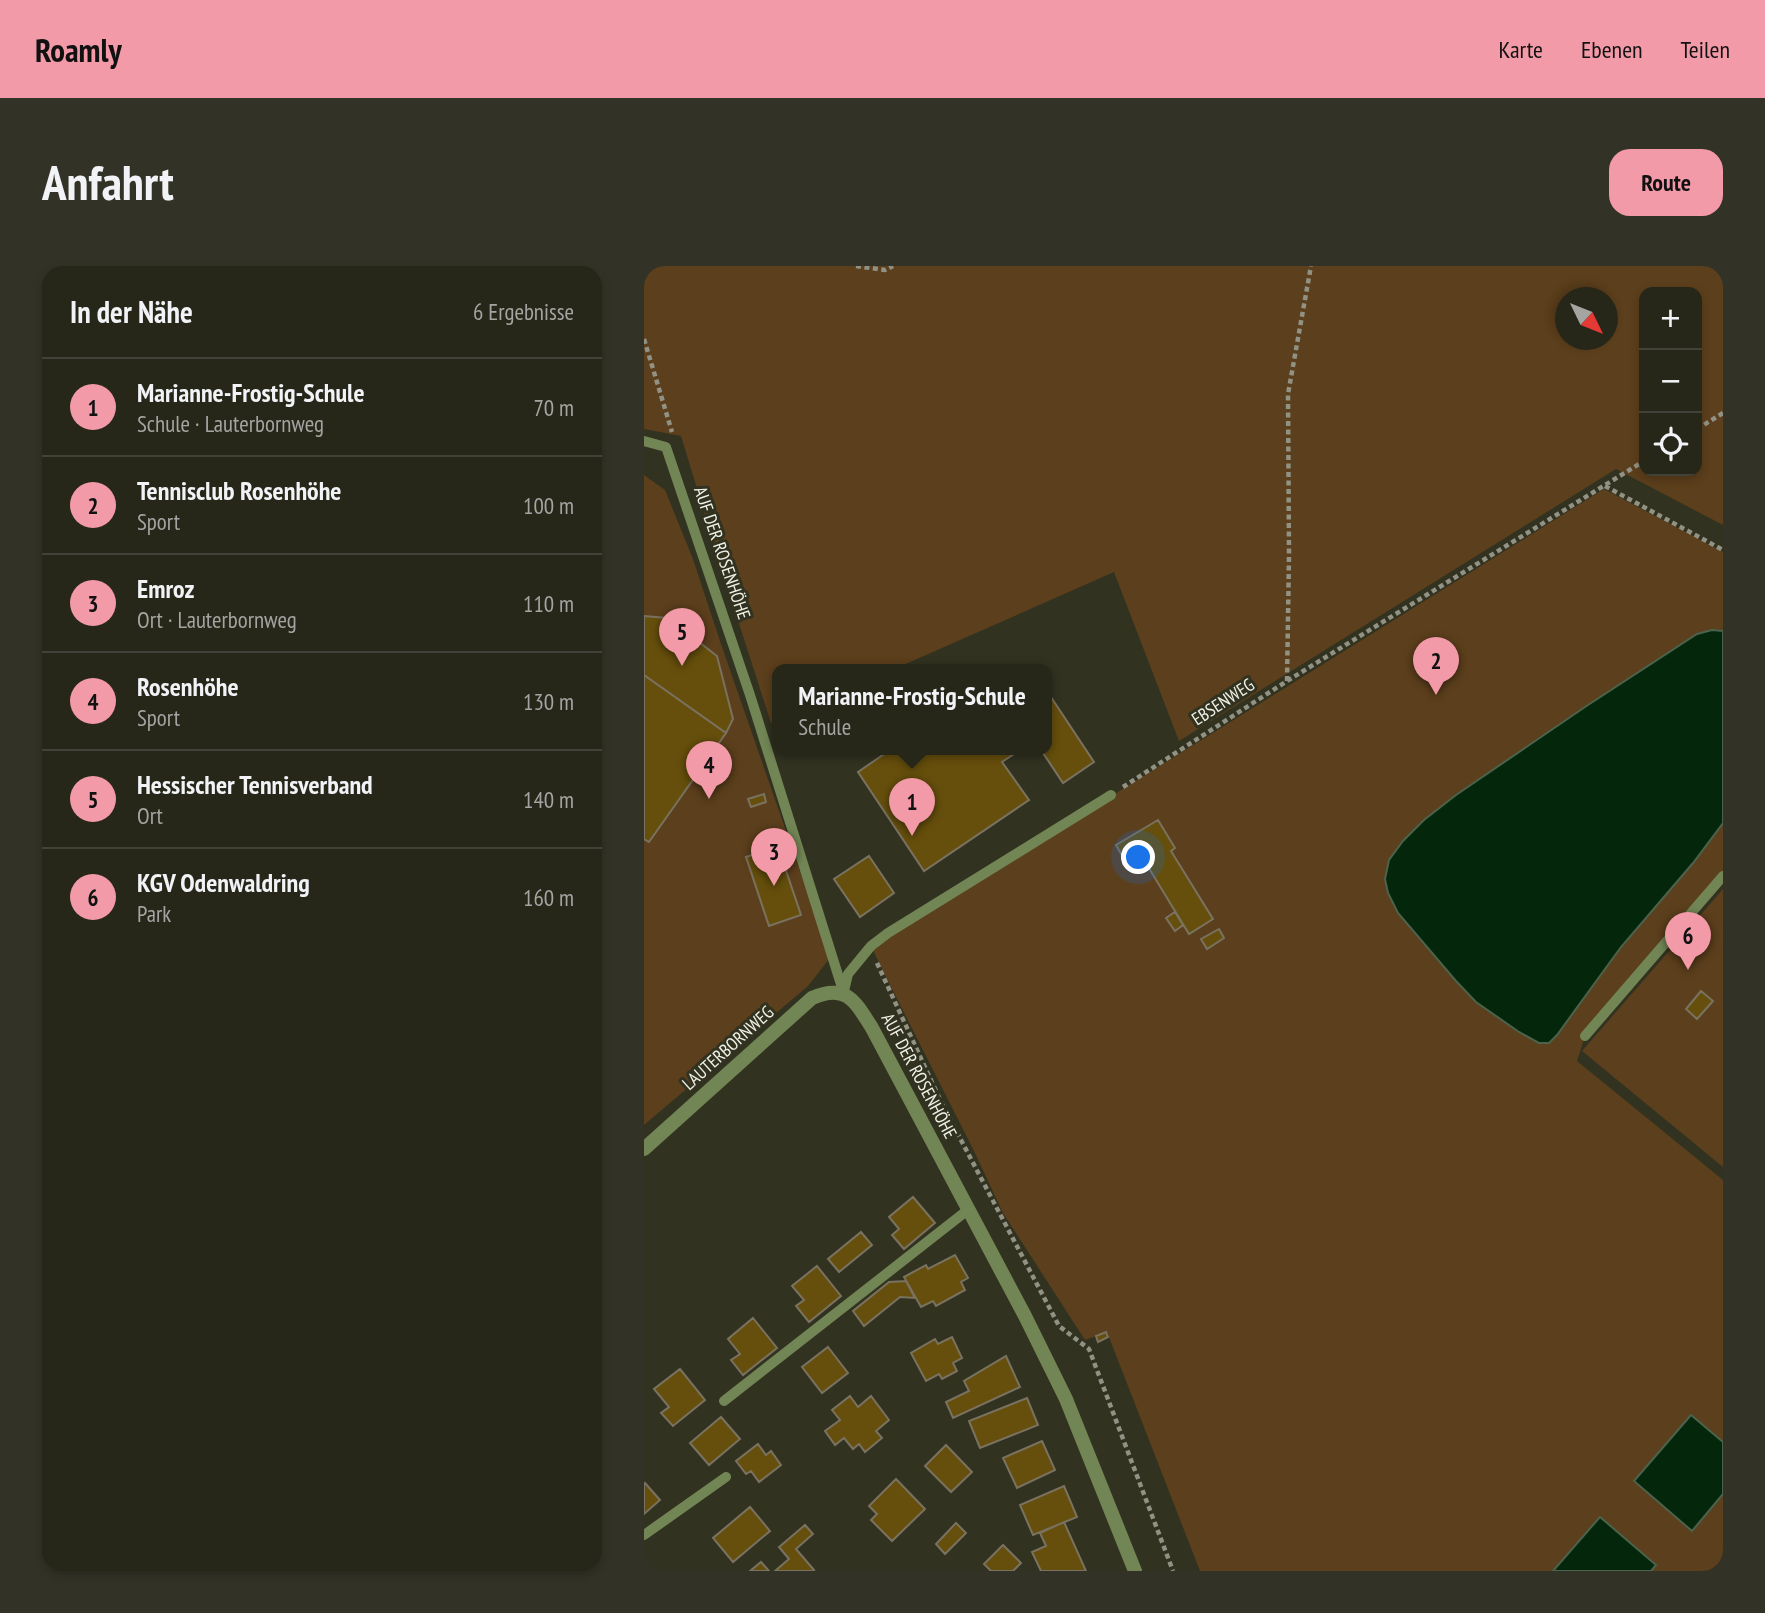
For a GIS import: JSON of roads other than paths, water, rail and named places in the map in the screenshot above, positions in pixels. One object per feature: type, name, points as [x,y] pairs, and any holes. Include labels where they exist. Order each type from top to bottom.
[{"type":"street","name":"LAUTERBORNWEG","points":[[644,1149],[812,998],[832,991],[844,994]]},
{"type":"street","name":"AUF DER ROSENHÖHE","points":[[844,994],[861,1010],[873,1028],[1025,1316],[1066,1399],[1135,1571]]},
{"type":"lane","name":"AUF DER ROSENHÖHE","points":[[644,441],[666,447],[750,695],[844,994]]},
{"type":"lane","points":[[844,994],[848,974],[870,947],[888,933],[1111,795]]},
{"type":"lane","points":[[1585,1036],[1723,876]]},
{"type":"lane","points":[[724,1401],[969,1209]]},
{"type":"lane","points":[[644,1535],[726,1477]]},
{"type":"place","name":"Hessischer Tennisverband","points":[[682,666]]},
{"type":"place","name":"Tennisclub Rosenhöhe","points":[[1436,695]]},
{"type":"place","name":"Rosenhöhe","points":[[709,799]]},
{"type":"place","name":"Marianne-Frostig-Schule","points":[[912,836]]},
{"type":"place","name":"Emroz","points":[[774,886]]},
{"type":"place","name":"KGV Odenwaldring","points":[[1688,970]]}]
